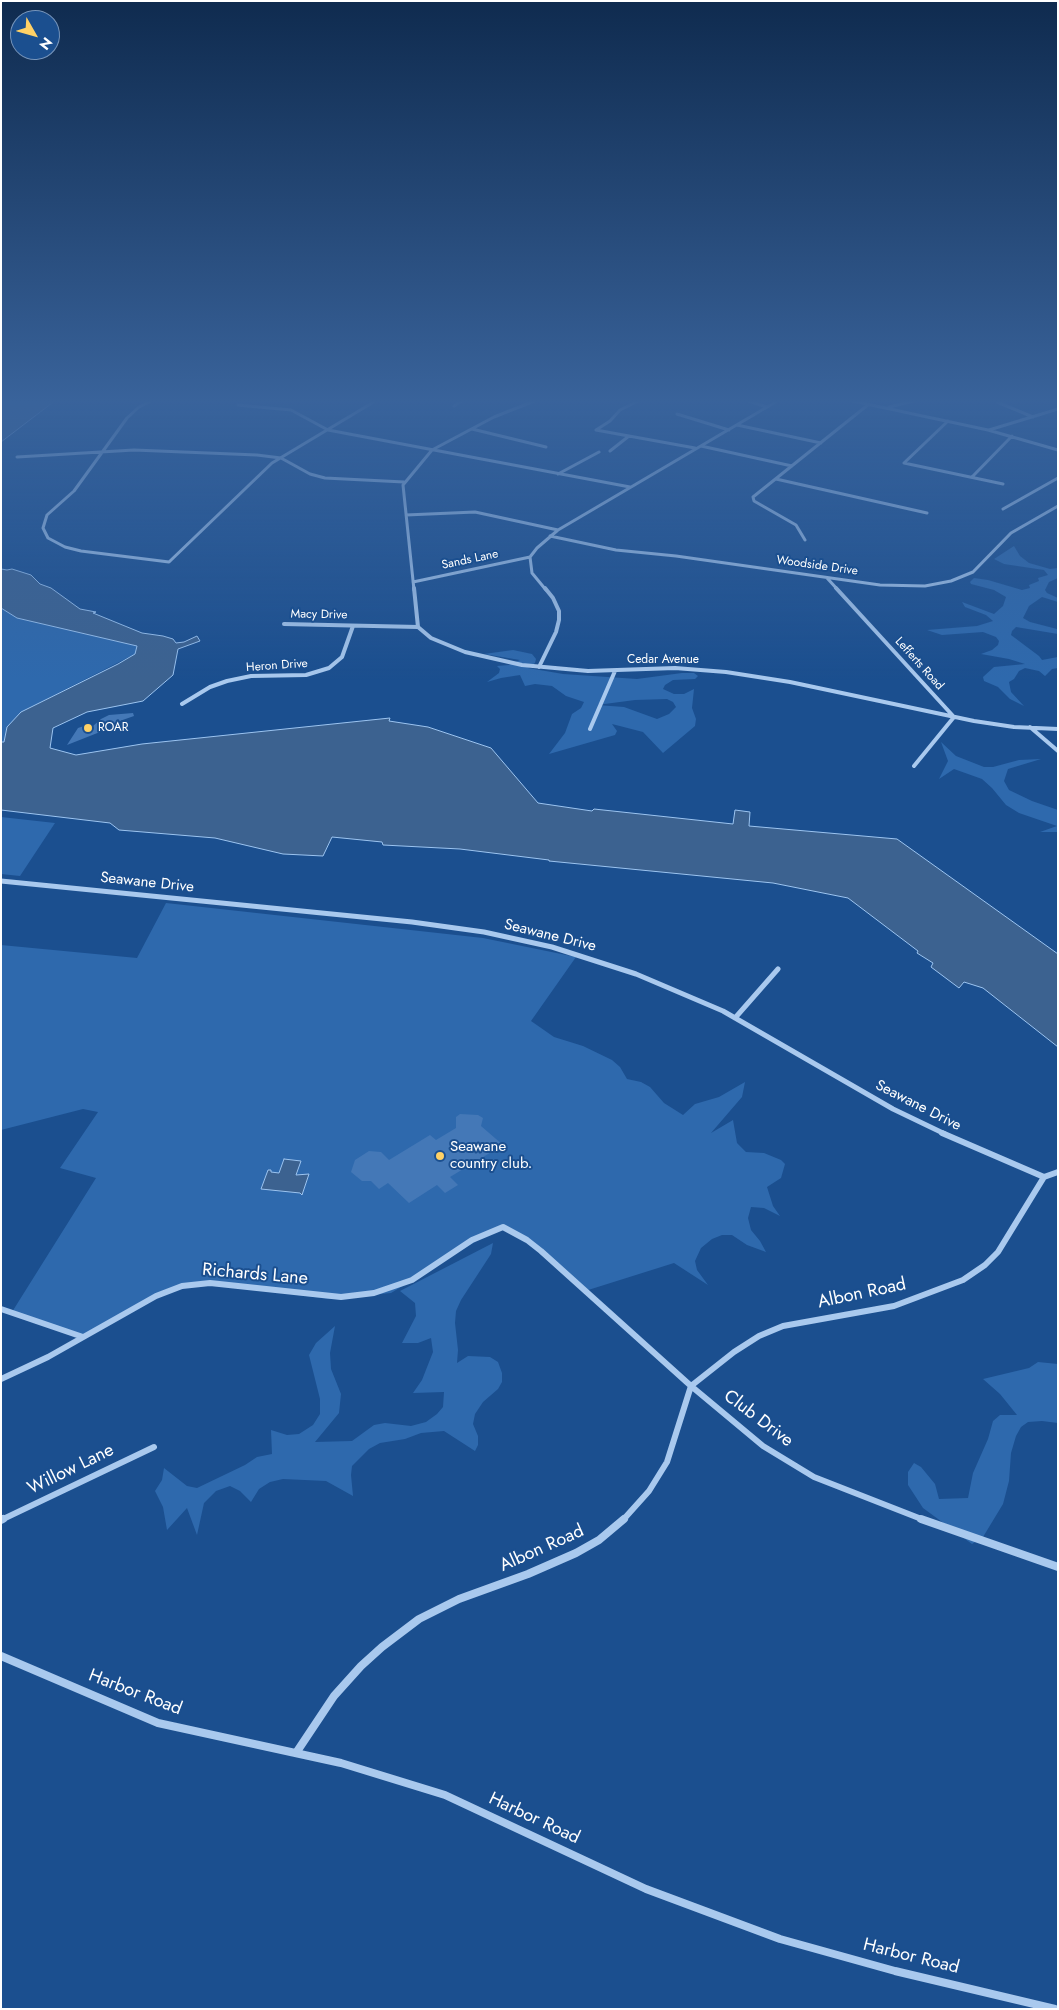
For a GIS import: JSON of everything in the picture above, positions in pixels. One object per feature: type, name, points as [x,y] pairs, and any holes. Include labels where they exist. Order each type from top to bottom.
[{"type":"street","points":[[71,494],[46,515],[43,524],[45,533],[57,544],[72,549],[169,562],[240,494]]},
{"type":"street","points":[[403,494],[418,627]]},
{"type":"street","points":[[539,667],[556,632],[559,620],[553,598],[532,574],[530,557],[558,530],[619,494]]},
{"type":"street","points":[[757,494],[753,499],[796,525],[805,540]]},
{"type":"street","points":[[842,494],[928,513]]},
{"type":"street","points":[[1003,509],[1030,494]]},
{"type":"street","name":"Woodside Drive","points":[[550,536],[616,550],[674,555],[826,578],[907,587],[951,582],[973,572],[982,566],[1011,533],[1058,506]]},
{"type":"street","points":[[406,515],[475,512],[558,530]]},
{"type":"street","name":"Sands Lane","points":[[413,582],[530,557]]},
{"type":"street","name":"Lefferts Road","points":[[826,578],[954,717]]},
{"type":"street","name":"Macy Drive","points":[[284,624],[418,627]]},
{"type":"street","name":"Macy Drive","points":[[319,672],[336,664],[342,657],[353,626]]},
{"type":"street","name":"Cedar Avenue","points":[[418,627],[431,638],[456,649],[497,660],[539,667],[588,671],[675,668],[726,672],[790,682],[1000,725],[1058,729]]},
{"type":"street","points":[[590,729],[615,671]]},
{"type":"street","name":"Heron Drive","points":[[182,704],[210,688],[236,679],[306,675],[319,672]]},
{"type":"street","points":[[914,766],[954,717]]},
{"type":"street","points":[[1030,727],[1058,751]]},
{"type":"street","name":"Seawane Drive","points":[[1,881],[412,922],[484,932],[552,947],[607,964],[684,994],[735,1018],[893,1109],[962,1142],[1044,1177]]},
{"type":"street","points":[[735,1018],[778,969]]},
{"type":"street","points":[[1044,1177],[1058,1172]]},
{"type":"street","name":"Albon Road","points":[[296,1753],[334,1696],[361,1666],[382,1647],[419,1619],[458,1599],[528,1574],[576,1553],[599,1540],[620,1523],[649,1491],[667,1462],[691,1386],[759,1336],[783,1326],[894,1306],[963,1280],[985,1265],[998,1252],[1044,1177]]},
{"type":"street","name":"Club Drive","points":[[484,1233],[503,1227],[527,1240],[691,1386],[763,1446],[814,1477],[961,1534],[1058,1567]]},
{"type":"street","name":"Richards Lane","points":[[1,1379],[83,1337],[156,1296],[182,1286],[210,1283],[341,1297],[386,1290],[412,1280],[484,1233]]},
{"type":"street","points":[[3,1312],[83,1337]]},
{"type":"street","name":"Willow Lane","points":[[1,1520],[154,1447]]},
{"type":"street","name":"Harbor Road","points":[[1,1656],[158,1723],[341,1763],[445,1795],[646,1889],[780,1940],[895,1971],[1055,2009]]},
{"type":"shaded area","points":[[1014,546],[1020,556],[1029,563],[1050,569],[1058,568],[1058,578],[1049,582],[1045,590],[1047,593],[1058,598],[1058,602],[1042,597],[1029,606],[1023,618],[1030,622],[1057,629],[1058,634],[1016,627],[1011,635],[1042,660],[1058,657],[1058,668],[1052,669],[1045,676],[1039,671],[1025,668],[1019,671],[1014,679],[1009,682],[1011,692],[1024,706],[1010,699],[998,687],[984,681],[983,677],[994,667],[1025,664],[981,654],[992,650],[998,645],[999,641],[996,637],[983,632],[942,635],[927,630],[977,626],[993,621],[986,615],[965,607],[962,602],[994,614],[1003,606],[1006,597],[994,590],[971,584],[970,582],[974,578],[1022,590],[1030,588],[1029,585],[1039,581],[1038,578],[1048,575],[1044,570],[1004,564],[994,559]]},
{"type":"shaded area","points":[[1,569],[12,569],[31,575],[40,584],[51,588],[80,609],[96,612],[93,613],[142,633],[163,636],[173,639],[176,643],[184,642],[197,636],[200,641],[178,649],[173,675],[143,701],[87,712],[53,728],[50,748],[76,755],[142,744],[390,718],[389,721],[428,727],[491,748],[538,803],[592,811],[594,809],[733,824],[735,810],[750,812],[749,826],[897,839],[1058,954],[1058,1047],[983,988],[964,982],[959,988],[931,967],[933,963],[917,953],[918,951],[848,898],[773,883],[549,861],[460,849],[383,845],[382,842],[332,837],[323,856],[283,854],[215,838],[119,830],[110,823],[1,810],[1,742],[4,742],[7,727],[21,712],[135,654],[137,646],[17,618],[1,608]]},
{"type":"shaded area","points":[[1,608],[17,618],[137,646],[135,654],[21,712],[4,742],[1,742]]},
{"type":"shaded area","points":[[513,650],[532,654],[536,659],[535,663],[528,668],[563,674],[637,679],[694,673],[698,676],[695,679],[673,680],[665,685],[663,689],[674,694],[684,694],[694,689],[692,708],[696,719],[695,726],[663,753],[643,732],[612,724],[617,731],[615,735],[549,754],[565,733],[572,714],[581,708],[584,702],[566,696],[552,686],[535,684],[525,686],[520,675],[487,682],[499,673],[500,669],[497,666],[509,665],[520,660],[484,654]],"holes":[[[667,699],[673,702],[676,707],[669,714],[657,719],[624,707],[597,705],[635,700]]]},
{"type":"shaded area","points":[[941,742],[956,756],[984,767],[993,767],[1019,760],[1041,759],[1008,769],[1004,781],[1009,790],[1058,810],[1058,832],[1040,832],[1057,826],[1019,813],[1006,805],[982,779],[954,769],[939,779],[948,761]]},
{"type":"shaded area","points":[[1,817],[55,823],[20,876],[1,874]]},
{"type":"shaded area","points":[[166,903],[483,938],[576,957],[531,1021],[554,1037],[583,1046],[612,1060],[620,1067],[627,1079],[641,1082],[650,1087],[664,1103],[683,1115],[695,1104],[719,1097],[745,1082],[742,1097],[711,1133],[733,1120],[737,1143],[746,1152],[764,1153],[781,1160],[785,1164],[781,1178],[767,1187],[773,1206],[780,1216],[764,1208],[751,1207],[748,1218],[751,1230],[766,1252],[747,1245],[732,1235],[722,1235],[712,1239],[701,1248],[695,1261],[697,1270],[708,1285],[674,1263],[585,1291],[510,1229],[493,1231],[391,1293],[329,1299],[204,1283],[174,1288],[84,1336],[12,1312],[96,1178],[60,1168],[98,1112],[83,1109],[1,1130],[1,945],[137,958]]},
{"type":"shaded area","points":[[284,1159],[301,1161],[296,1175],[309,1174],[302,1195],[300,1193],[261,1189],[268,1170],[279,1173]]},
{"type":"shaded area","points":[[493,1243],[491,1254],[456,1311],[457,1363],[468,1356],[490,1357],[498,1362],[502,1373],[502,1382],[498,1389],[483,1402],[475,1414],[473,1424],[478,1436],[478,1445],[475,1451],[444,1431],[421,1433],[405,1439],[380,1443],[369,1449],[352,1466],[353,1496],[326,1481],[283,1479],[270,1482],[259,1489],[251,1502],[240,1491],[230,1486],[216,1491],[204,1503],[197,1535],[187,1508],[167,1530],[163,1507],[155,1491],[162,1480],[164,1468],[187,1486],[197,1488],[245,1465],[257,1457],[272,1454],[271,1430],[287,1435],[299,1434],[313,1425],[320,1414],[320,1399],[309,1355],[316,1343],[335,1326],[330,1353],[331,1369],[341,1394],[339,1413],[315,1442],[352,1441],[374,1425],[385,1423],[411,1426],[426,1422],[437,1414],[443,1407],[444,1392],[413,1393],[422,1380],[433,1352],[431,1338],[418,1343],[402,1343],[416,1316],[415,1303],[400,1291]]},
{"type":"shaded area","points":[[1038,1362],[1058,1364],[1058,1423],[1028,1422],[1021,1427],[1011,1453],[1009,1481],[1003,1504],[983,1537],[972,1544],[923,1508],[908,1485],[908,1472],[914,1463],[921,1467],[935,1484],[939,1499],[968,1498],[973,1473],[988,1439],[993,1421],[1000,1415],[1017,1415],[1000,1394],[983,1379],[1029,1368]]},
{"type":"building","name":"ROAR","points":[[133,713],[134,716],[97,729],[100,732],[67,745],[78,728],[90,724],[93,726],[109,715]]},
{"type":"building","name":"Seawane country club.","points":[[460,1114],[478,1115],[483,1118],[481,1126],[503,1145],[450,1177],[458,1185],[445,1193],[437,1185],[409,1203],[388,1183],[379,1189],[371,1181],[362,1181],[351,1172],[355,1160],[369,1151],[381,1152],[389,1160],[430,1135],[436,1140],[456,1128],[456,1117]]},
{"type":"place","name":"ROAR","points":[[88,728]]},
{"type":"place","name":"Seawane country club.","points":[[440,1156]]}]
